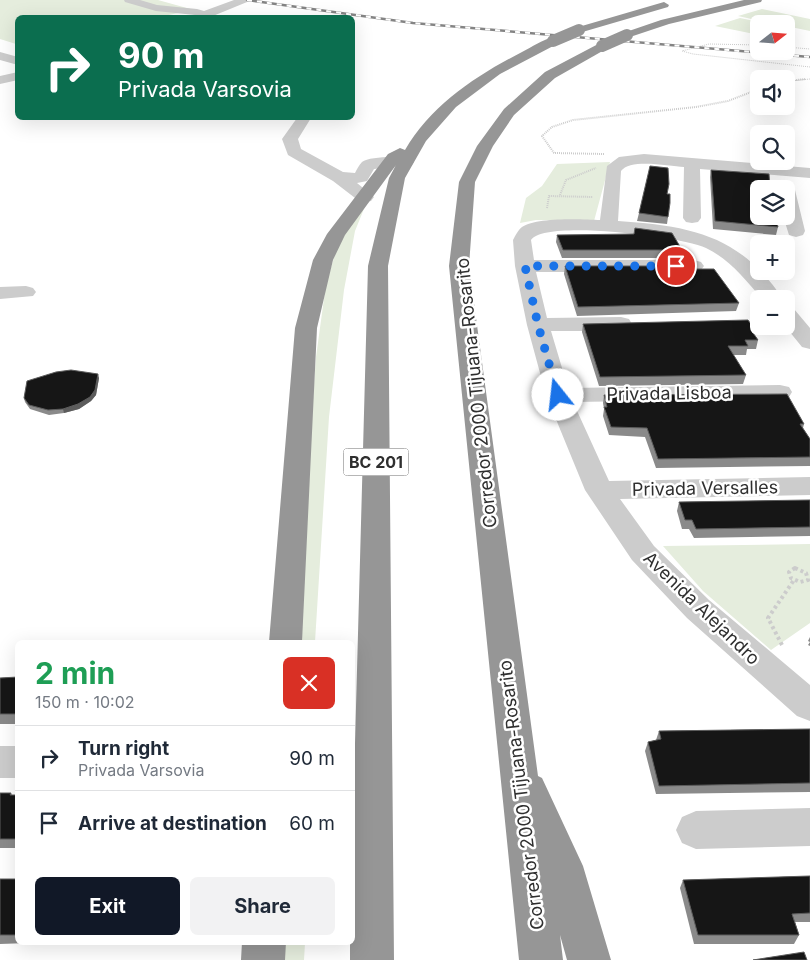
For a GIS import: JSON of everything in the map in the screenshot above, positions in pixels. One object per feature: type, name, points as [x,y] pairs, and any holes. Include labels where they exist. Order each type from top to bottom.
[{"type":"highway","name":"Corredor 2000 Tijuana-Rosarito","points":[[541,960],[516,762],[459,266],[467,182],[485,146],[509,112],[550,75],[602,46],[628,35],[682,18],[757,0]]},
{"type":"highway","name":"BC 201","points":[[372,960],[378,266],[397,178],[398,162],[451,104],[495,71],[553,41],[579,30],[621,16],[679,2]]},
{"type":"highway","points":[[285,640],[306,328],[323,260],[336,234],[350,213],[398,162]]},
{"type":"highway","points":[[516,762],[562,866],[589,960]]},
{"type":"highway","points":[[263,960],[264,945]]},
{"type":"street","points":[[129,0],[156,8],[197,12],[199,15]]},
{"type":"street","points":[[205,15],[246,0]]},
{"type":"street","points":[[0,56],[15,60]]},
{"type":"street","points":[[0,80],[15,77]]},
{"type":"street","points":[[300,120],[290,139],[294,152],[339,177],[364,197]]},
{"type":"street","points":[[608,227],[613,172],[626,161],[692,162],[810,173]]},
{"type":"street","points":[[339,177],[358,178],[361,177],[367,166],[372,163],[398,162]]},
{"type":"street","points":[[692,162],[692,218]]},
{"type":"street","points":[[782,171],[784,180]]},
{"type":"street","points":[[542,227],[574,225],[608,227],[678,234],[710,243],[738,259],[765,290]]},
{"type":"street","points":[[795,225],[796,231]]},
{"type":"street","name":"Avenida Alejandro","points":[[542,227],[531,230],[522,240],[525,266],[538,325],[558,395],[599,490],[643,553],[698,609],[810,706]]},
{"type":"street","points":[[525,266],[694,266]]},
{"type":"street","points":[[0,293],[26,292]]},
{"type":"street","points":[[538,325],[644,323]]},
{"type":"street","points":[[795,324],[810,342]]},
{"type":"street","name":"Privada Lisboa","points":[[558,395],[780,392]]},
{"type":"street","name":"Privada Versalles","points":[[599,490],[810,486]]},
{"type":"street","points":[[0,762],[15,762]]},
{"type":"street","points":[[696,830],[810,827]]},
{"type":"path","points":[[750,45],[720,44],[694,47],[682,51],[693,54],[750,60]]},
{"type":"path","points":[[795,48],[810,49]]},
{"type":"path","points":[[752,60],[810,66]]},
{"type":"path","points":[[795,81],[810,79]]},
{"type":"path","points":[[560,195],[566,180],[600,167],[626,161],[620,154],[554,153],[542,136],[546,130],[554,125],[573,120],[696,107],[728,101],[750,92]]},
{"type":"path","points":[[542,227],[550,196],[611,198]]},
{"type":"path","points":[[792,569],[801,570],[808,576],[808,580],[804,582],[794,580],[789,574],[792,569]]},
{"type":"path","points":[[777,678],[785,655],[768,618],[794,580]]},
{"type":"green space","points":[[0,0],[158,0],[194,10],[168,15],[15,15],[15,44],[0,39]]},
{"type":"green space","points":[[762,9],[791,15],[750,15],[750,19],[738,16]]},
{"type":"green space","points":[[795,16],[810,19],[810,31],[795,28]]},
{"type":"green space","points":[[740,18],[750,20],[750,33],[715,26]]},
{"type":"green space","points":[[610,162],[594,221],[536,220],[520,223],[526,198],[542,186],[557,164]]},
{"type":"green space","points":[[370,194],[355,231],[344,290],[329,417],[315,640],[295,640],[316,357],[326,284],[340,238]]},
{"type":"green space","points":[[810,544],[810,623],[771,650],[703,591],[663,546]]},
{"type":"green space","points":[[275,945],[305,945],[304,960],[274,960]]},
{"type":"building","points":[[650,166],[668,168],[669,184],[667,194],[670,194],[670,203],[668,217],[639,213]]},
{"type":"building","points":[[711,170],[769,174],[769,180],[750,180],[750,224],[715,221]]},
{"type":"building","points":[[757,225],[777,225],[778,227]]},
{"type":"building","points":[[635,228],[672,233],[682,250],[563,250],[557,235],[634,234]]},
{"type":"building","points":[[565,266],[691,266],[693,269],[714,269],[739,303],[578,307]]},
{"type":"building","points":[[748,320],[750,323],[750,335],[754,335],[758,340],[745,340],[748,346],[728,346],[746,375],[600,377],[583,324]]},
{"type":"building","points":[[71,370],[98,374],[95,390],[90,397],[78,404],[63,409],[48,410],[29,405],[24,398],[27,381],[56,372]]},
{"type":"building","points":[[787,394],[804,424],[800,424],[810,439],[810,457],[658,459],[647,428],[611,427],[604,407],[607,407],[604,395]]},
{"type":"building","points":[[810,500],[810,527],[696,529],[692,520],[685,520],[679,502]]},
{"type":"building","points":[[15,677],[15,714],[0,714],[0,678]]},
{"type":"building","points":[[810,729],[810,783],[659,786],[648,742],[661,739],[659,731]]},
{"type":"building","points":[[0,793],[11,793],[10,795],[15,795],[15,839],[0,839]]},
{"type":"building","points":[[810,876],[810,913],[792,914],[799,935],[698,935],[683,880]]},
{"type":"building","points":[[0,879],[15,879],[15,935],[0,935]]},
{"type":"building","points":[[804,952],[807,960],[753,960]]},
{"type":"railway","points":[[247,0],[413,23],[810,57]]},
{"type":"route","points":[[558,395],[538,325],[525,266],[676,266]]}]
